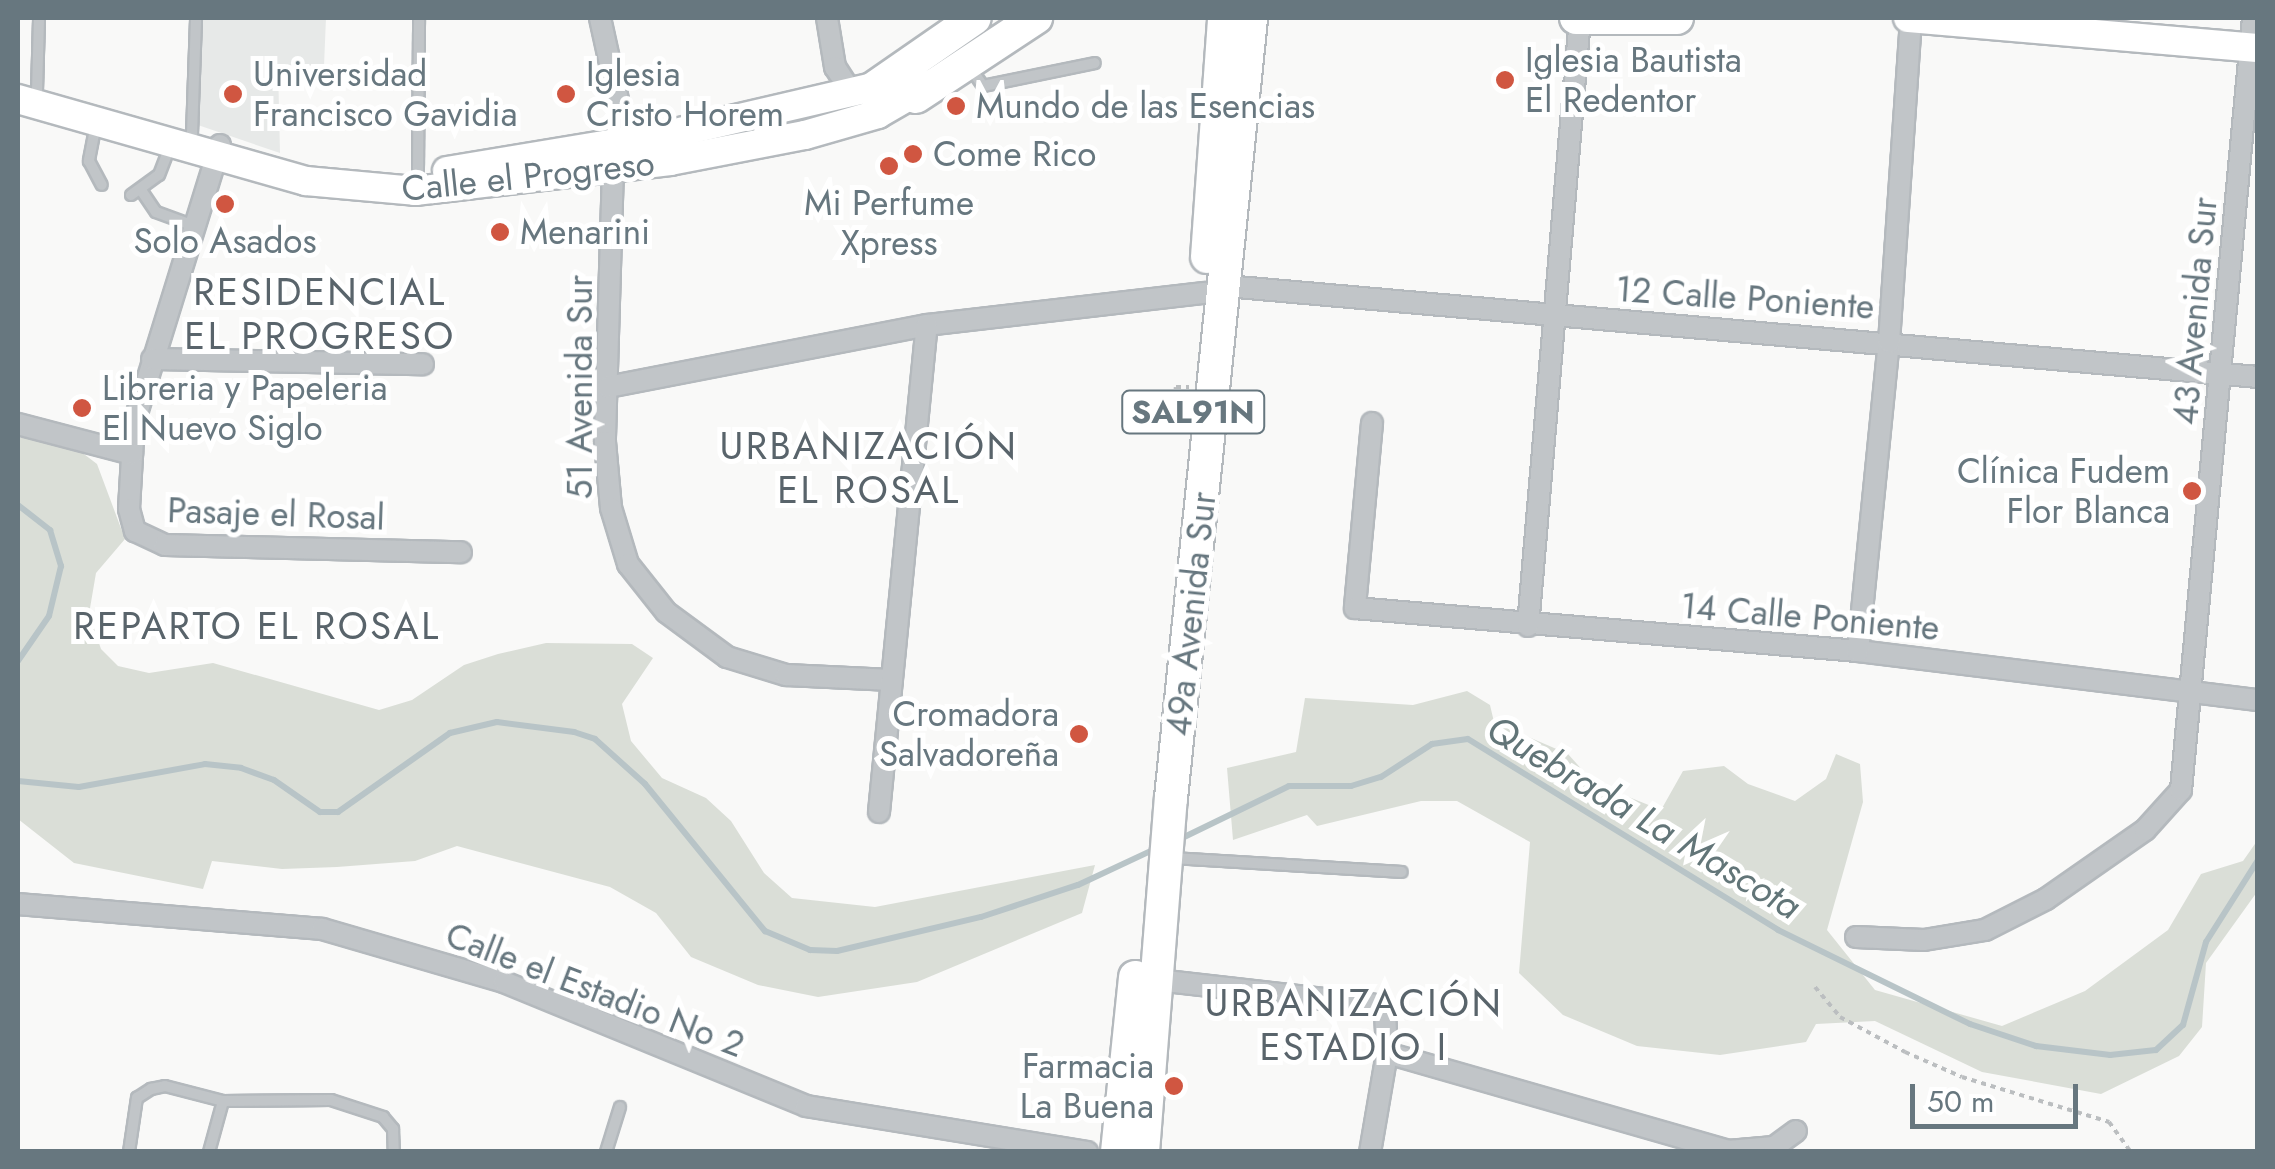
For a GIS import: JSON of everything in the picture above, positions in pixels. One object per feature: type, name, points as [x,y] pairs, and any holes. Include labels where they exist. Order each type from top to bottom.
[{"type":"main road","points":[[862,93],[975,18]]},
{"type":"main road","points":[[916,97],[961,55],[1036,18]]},
{"type":"main road","name":"49a Avenida Sur","points":[[1143,1152],[1157,980],[1163,802],[1216,290],[1231,18]]},
{"type":"main road","points":[[1578,18],[1677,18]]},
{"type":"main road","name":"49a Avenida Sur","points":[[1117,1152],[1160,860]]},
{"type":"street","name":"51 Avenida Sur","points":[[600,18],[623,123],[616,156],[608,387],[611,508],[628,564],[666,612],[727,657],[786,675],[892,680]]},
{"type":"street","points":[[827,18],[835,68],[862,93]]},
{"type":"street","name":"Calle el Progreso","points":[[961,55],[992,18]]},
{"type":"street","name":"Calle el Progreso","points":[[24,92],[179,136],[343,190],[482,187],[862,93],[961,55],[1013,18]]},
{"type":"street","points":[[1528,626],[1558,316],[1578,18]]},
{"type":"street","points":[[1858,651],[1889,342],[1910,18],[2254,48]]},
{"type":"street","name":"43 Avenida Sur","points":[[1856,937],[1924,940],[1986,930],[2046,899],[2145,830],[2182,790],[2254,48],[2253,18]]},
{"type":"street","name":"Calle el Progreso","points":[[218,150],[321,168],[418,172],[805,135],[916,97]]},
{"type":"street","name":"Pasaje el Rosal","points":[[218,150],[152,359],[132,454],[132,521],[153,544],[461,552]]},
{"type":"street","name":"12 Calle Poniente","points":[[608,387],[927,325],[1216,290],[1889,342],[2258,376]]},
{"type":"street","points":[[879,812],[927,325]]},
{"type":"street","points":[[152,359],[424,364]]},
{"type":"street","name":"14 Calle Poniente","points":[[1372,423],[1355,608],[1528,626],[1858,651],[2258,700]]},
{"type":"street","points":[[18,424],[132,454]]},
{"type":"street","name":"Calle el Estadio No 2","points":[[18,904],[322,929],[504,982],[806,1106],[1088,1152]]},
{"type":"street","points":[[1157,980],[1375,1005],[1384,1012],[1387,1054],[1370,1152]]},
{"type":"street","points":[[1387,1054],[1690,1147],[1728,1152],[1774,1146],[1796,1131]]},
{"type":"lane","points":[[24,92],[39,18]]},
{"type":"lane","points":[[194,226],[156,212],[137,194],[179,136],[196,18]]},
{"type":"lane","points":[[418,172],[419,18]]},
{"type":"lane","points":[[961,55],[982,86],[1094,63]]},
{"type":"lane","points":[[99,115],[90,161],[102,185]]},
{"type":"lane","points":[[1160,860],[1402,872]]},
{"type":"lane","points":[[129,1152],[137,1098],[165,1086],[224,1101],[331,1100],[358,1106],[393,1129],[394,1152]]},
{"type":"lane","points":[[209,1152],[224,1101]]},
{"type":"lane","points":[[606,1152],[620,1107]]},
{"type":"path","points":[[1176,387],[1173,419],[1232,422]]},
{"type":"path","points":[[1815,987],[1840,1017],[1905,1052],[1962,1077],[2109,1122],[2131,1152]]},
{"type":"shaded area","name":"Universidad Francisco Gavidia","points":[[190,18],[326,18],[324,66],[278,65],[280,153],[189,122]]},
{"type":"shaded area","points":[[35,437],[76,448],[97,464],[125,539],[96,573],[89,614],[101,649],[118,666],[149,673],[213,663],[379,710],[412,700],[464,665],[498,654],[546,643],[632,644],[653,658],[622,704],[631,741],[662,778],[706,798],[731,821],[764,873],[792,898],[875,907],[1095,865],[1082,913],[917,982],[818,997],[758,985],[691,957],[656,913],[610,887],[457,846],[415,861],[337,867],[282,869],[212,861],[203,889],[74,863],[18,819],[18,438]]},
{"type":"shaded area","points":[[1467,691],[1490,705],[1494,722],[1568,754],[1594,783],[1661,810],[1683,771],[1724,766],[1748,784],[1795,801],[1826,779],[1836,754],[1860,764],[1863,802],[1827,930],[1875,990],[2002,1026],[2085,991],[2168,930],[2201,874],[2243,861],[2257,841],[2257,892],[2206,963],[2202,1027],[2179,1056],[2101,1094],[1982,1072],[1875,1021],[1816,1024],[1806,1042],[1720,1055],[1637,1046],[1563,1015],[1519,973],[1530,842],[1457,801],[1421,801],[1317,826],[1307,815],[1233,840],[1227,768],[1296,752],[1305,698],[1413,705]]},
{"type":"waterway","name":"Quebrada La Mascota","points":[[18,505],[50,530],[61,566],[49,616],[18,661]]},
{"type":"waterway","name":"Quebrada La Mascota","points":[[18,781],[79,787],[205,764],[241,768],[274,780],[320,812],[338,812],[450,733],[497,722],[574,732],[595,739],[645,784],[765,931],[810,950],[837,951],[981,917],[1078,885],[1157,848]]},
{"type":"waterway","name":"Quebrada La Mascota","points":[[1178,840],[1289,786],[1351,786],[1381,777],[1432,744],[1468,739],[1778,930],[1970,1024],[2036,1046],[2110,1055],[2156,1050],[2183,1025],[2206,942],[2258,860]]},
{"type":"place","name":"Iglesia Bautista El Redentor","points":[[1505,80]]},
{"type":"place","name":"Universidad Francisco Gavidia","points":[[233,94]]},
{"type":"place","name":"Iglesia Cristo Horem","points":[[566,94]]},
{"type":"place","name":"Mundo de las Esencias","points":[[956,106]]},
{"type":"place","name":"Come Rico","points":[[913,154]]},
{"type":"place","name":"Mi Perfume Xpress","points":[[889,166]]},
{"type":"place","name":"Solo Asados","points":[[225,204]]},
{"type":"place","name":"Menarini","points":[[500,232]]},
{"type":"place","name":"Libreria y Papeleria El Nuevo Siglo","points":[[82,408]]},
{"type":"place","name":"Clínica Fudem Flor Blanca","points":[[2192,491]]},
{"type":"place","name":"Cromadora Salvadoreña","points":[[1079,734]]},
{"type":"place","name":"Farmacia La Buena","points":[[1174,1086]]},
{"type":"district","name":"RESIDENCIAL EL PROGRESO","points":[[320,314]]},
{"type":"district","name":"URBANIZACIÓN EL ROSAL","points":[[869,468]]},
{"type":"district","name":"REPARTO EL ROSAL","points":[[257,626]]},
{"type":"district","name":"URBANIZACIÓN ESTADIO I","points":[[1354,1025]]}]
